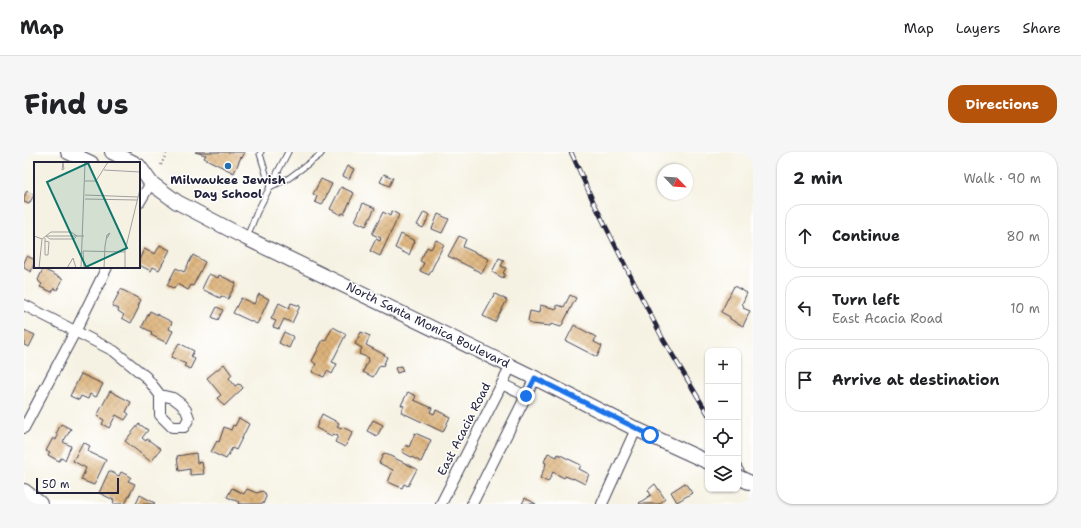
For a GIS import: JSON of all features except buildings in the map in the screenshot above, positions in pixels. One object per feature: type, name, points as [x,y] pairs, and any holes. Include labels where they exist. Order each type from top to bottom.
[{"type":"main road","points":[[24,492],[39,504]]},
{"type":"street","points":[[68,152],[89,162]]},
{"type":"street","points":[[112,152],[132,162]]},
{"type":"street","name":"North Santa Monica Boulevard","points":[[140,169],[145,183],[176,202],[246,238],[704,460]]},
{"type":"street","points":[[140,200],[145,183]]},
{"type":"street","points":[[24,428],[76,330],[107,268]]},
{"type":"street","points":[[24,305],[76,330],[114,351],[146,377],[160,395]]},
{"type":"street","name":"East Acacia Road","points":[[441,504],[511,366]]},
{"type":"street","points":[[472,504],[535,378]]},
{"type":"street","points":[[502,384],[526,396]]},
{"type":"street","points":[[602,504],[636,428]]},
{"type":"street","points":[[741,478],[753,484]]},
{"type":"lane","points":[[261,152],[260,154],[270,187]]},
{"type":"lane","points":[[246,238],[288,152]]},
{"type":"lane","points":[[270,187],[289,178],[322,152]]},
{"type":"path","points":[[161,165],[167,152]]},
{"type":"railway","points":[[571,152],[593,201],[663,339],[705,409]]},
{"type":"railway","points":[[741,469],[753,488]]},
{"type":"place","name":"Milwaukee Jewish Day School","points":[[228,166]]},
{"type":"route","points":[[526,396],[535,378],[650,435]]}]
